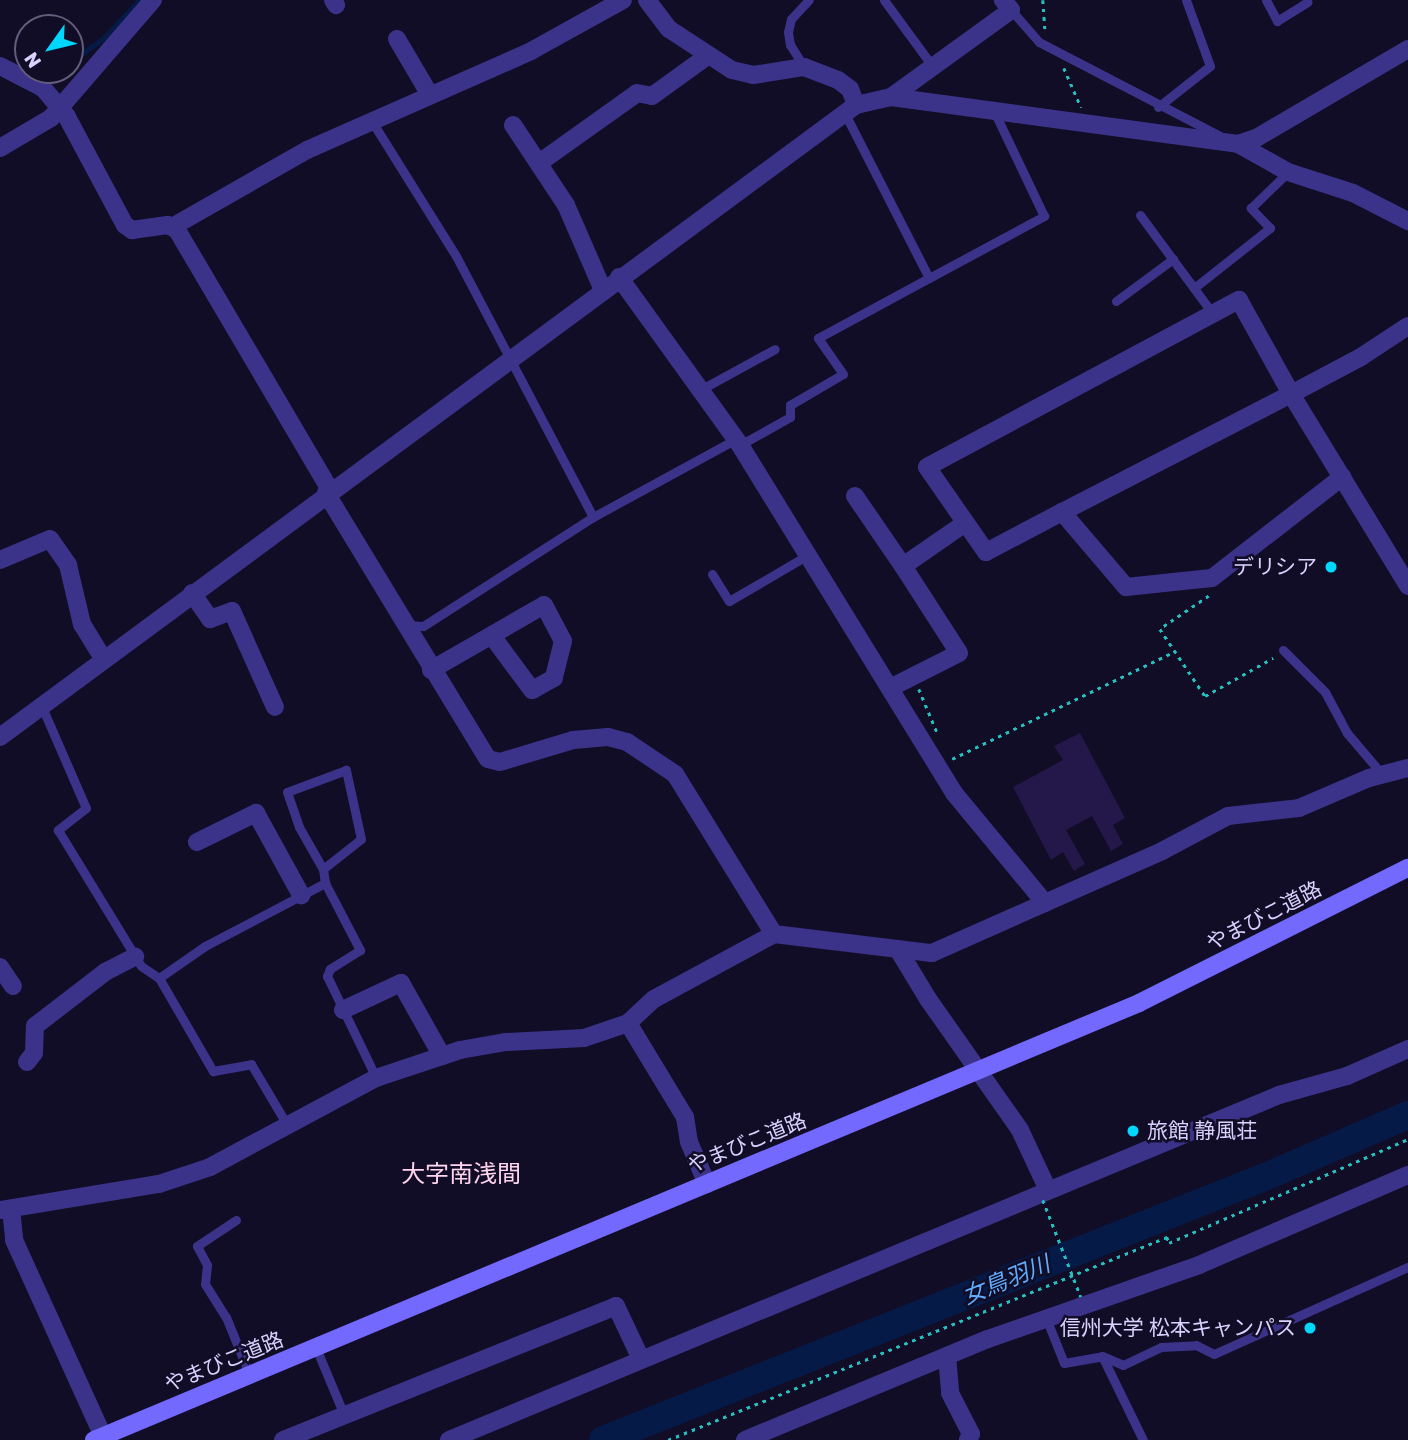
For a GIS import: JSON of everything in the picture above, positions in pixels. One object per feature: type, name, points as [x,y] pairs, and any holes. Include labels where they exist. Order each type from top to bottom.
[{"type":"street","points":[[0,148],[51,118],[152,0]]},
{"type":"street","points":[[0,66],[43,88],[60,108],[125,225],[132,230],[172,227],[307,150],[531,51],[623,0]]},
{"type":"street","points":[[647,0],[669,29],[706,57],[753,75],[804,67],[838,80],[850,89],[850,109]]},
{"type":"street","points":[[0,737],[619,277],[850,109],[891,97],[933,67],[1007,5]]},
{"type":"street","points":[[397,39],[430,95]]},
{"type":"street","points":[[1238,144],[1258,137],[1408,49]]},
{"type":"street","points":[[539,163],[637,93],[652,96],[706,57]]},
{"type":"street","points":[[891,97],[992,108],[1238,144],[1289,172],[1353,193],[1408,221]]},
{"type":"street","points":[[513,125],[566,205],[603,289]]},
{"type":"street","points":[[172,227],[403,625],[488,760],[500,762],[573,740],[608,737],[627,742],[675,774],[774,934]]},
{"type":"street","points":[[619,277],[738,442],[954,793],[1045,903]]},
{"type":"street","points":[[1408,326],[1291,394],[986,552],[927,467],[1239,300],[1291,394],[1408,586]]},
{"type":"street","points":[[1062,512],[1126,587],[1212,578],[1342,477]]},
{"type":"street","points":[[855,496],[959,653],[890,688]]},
{"type":"street","points":[[903,566],[965,523]]},
{"type":"street","points":[[0,560],[50,539],[68,565],[82,624],[104,660]]},
{"type":"street","points":[[192,593],[210,620],[232,611],[275,707]]},
{"type":"street","points":[[431,670],[544,606],[564,641],[554,678],[532,690],[492,636]]},
{"type":"street","points":[[99,1438],[14,1240],[5,1209],[159,1184],[210,1167],[286,1123],[376,1078],[442,1056],[506,1042],[584,1038],[628,1023],[654,999],[774,934],[932,953],[1163,851],[1228,816],[1299,808],[1381,773],[1408,768]]},
{"type":"street","points":[[197,842],[256,813],[302,895]]},
{"type":"street","name":"やまびこ道路","points":[[99,1438],[980,1071],[1237,956],[1408,868]]},
{"type":"street","points":[[900,951],[1020,1130],[1046,1195]]},
{"type":"street","points":[[27,1062],[34,1053],[35,1026],[105,972],[135,957]]},
{"type":"street","points":[[0,967],[13,986]]},
{"type":"street","points":[[343,1010],[401,983],[442,1056]]},
{"type":"street","points":[[628,1023],[685,1117],[688,1142],[706,1184]]},
{"type":"street","points":[[449,1440],[640,1357],[1046,1195],[1279,1095],[1347,1076],[1408,1049]]},
{"type":"street","points":[[746,1440],[947,1356],[1046,1318],[1199,1265],[1408,1175]]},
{"type":"street","points":[[283,1440],[616,1306],[640,1357]]},
{"type":"street","points":[[947,1356],[950,1393],[971,1434],[968,1440]]},
{"type":"lane","points":[[804,67],[790,45],[788,32],[791,19],[809,0]]},
{"type":"lane","points":[[884,0],[933,67]]},
{"type":"lane","points":[[1158,107],[1210,66],[1186,0]]},
{"type":"lane","points":[[1266,0],[1277,21],[1307,2]]},
{"type":"lane","points":[[1007,5],[1039,42],[1158,107],[1238,144]]},
{"type":"lane","points":[[403,625],[423,626],[593,517],[790,417],[790,405],[844,374],[818,338],[1044,216],[992,108]]},
{"type":"lane","points":[[850,109],[929,278]]},
{"type":"lane","points":[[371,120],[456,256],[508,360],[593,517]]},
{"type":"lane","points":[[1194,288],[1270,228],[1251,208],[1289,172]]},
{"type":"lane","points":[[1139,215],[1213,314]]},
{"type":"lane","points":[[1116,300],[1173,259]]},
{"type":"lane","points":[[700,390],[775,349]]},
{"type":"lane","points":[[712,573],[729,601],[808,555]]},
{"type":"lane","points":[[1284,651],[1325,692],[1347,733],[1381,773]]},
{"type":"lane","points":[[42,706],[86,808],[58,831],[135,957],[159,978],[213,1071],[251,1064],[286,1123]]},
{"type":"lane","points":[[323,869],[361,839],[345,770],[287,792],[299,827],[323,869],[325,883],[360,950],[330,969],[327,976],[376,1078]]},
{"type":"lane","points":[[159,978],[205,946],[325,883]]},
{"type":"lane","points":[[236,1220],[197,1246],[208,1265],[205,1284],[226,1317],[250,1376]]},
{"type":"lane","points":[[1046,1318],[1064,1363],[1102,1356],[1123,1365],[1161,1346],[1196,1345],[1214,1354],[1408,1267]]},
{"type":"lane","points":[[316,1348],[344,1415]]},
{"type":"lane","points":[[1102,1356],[1143,1440]]},
{"type":"path","points":[[1212,578],[1217,591],[1160,629],[1205,696],[1284,651]]},
{"type":"path","points":[[944,748],[949,760],[1175,651]]},
{"type":"path","points":[[913,676],[939,736]]},
{"type":"path","points":[[668,1440],[1167,1237],[1169,1243],[1408,1139]]},
{"type":"path","points":[[1046,1195],[1081,1297]]},
{"type":"building","points":[[1080,733],[1125,818],[1113,825],[1123,844],[1111,851],[1092,816],[1066,830],[1085,864],[1074,871],[1063,852],[1051,860],[1013,787],[1063,760],[1054,746]]},
{"type":"waterway","points":[[84,52],[102,40],[139,0]]},
{"type":"waterway","name":"女鳥羽川","points":[[603,1440],[1272,1174],[1408,1115]]},
{"type":"place","name":"デリシア","points":[[1331,567]]},
{"type":"place","name":"旅館 静風荘","points":[[1133,1131]]},
{"type":"place","name":"信州大学 松本キャンパス","points":[[1310,1328]]},
{"type":"district","name":"大字南浅間","points":[[461,1175]]}]
